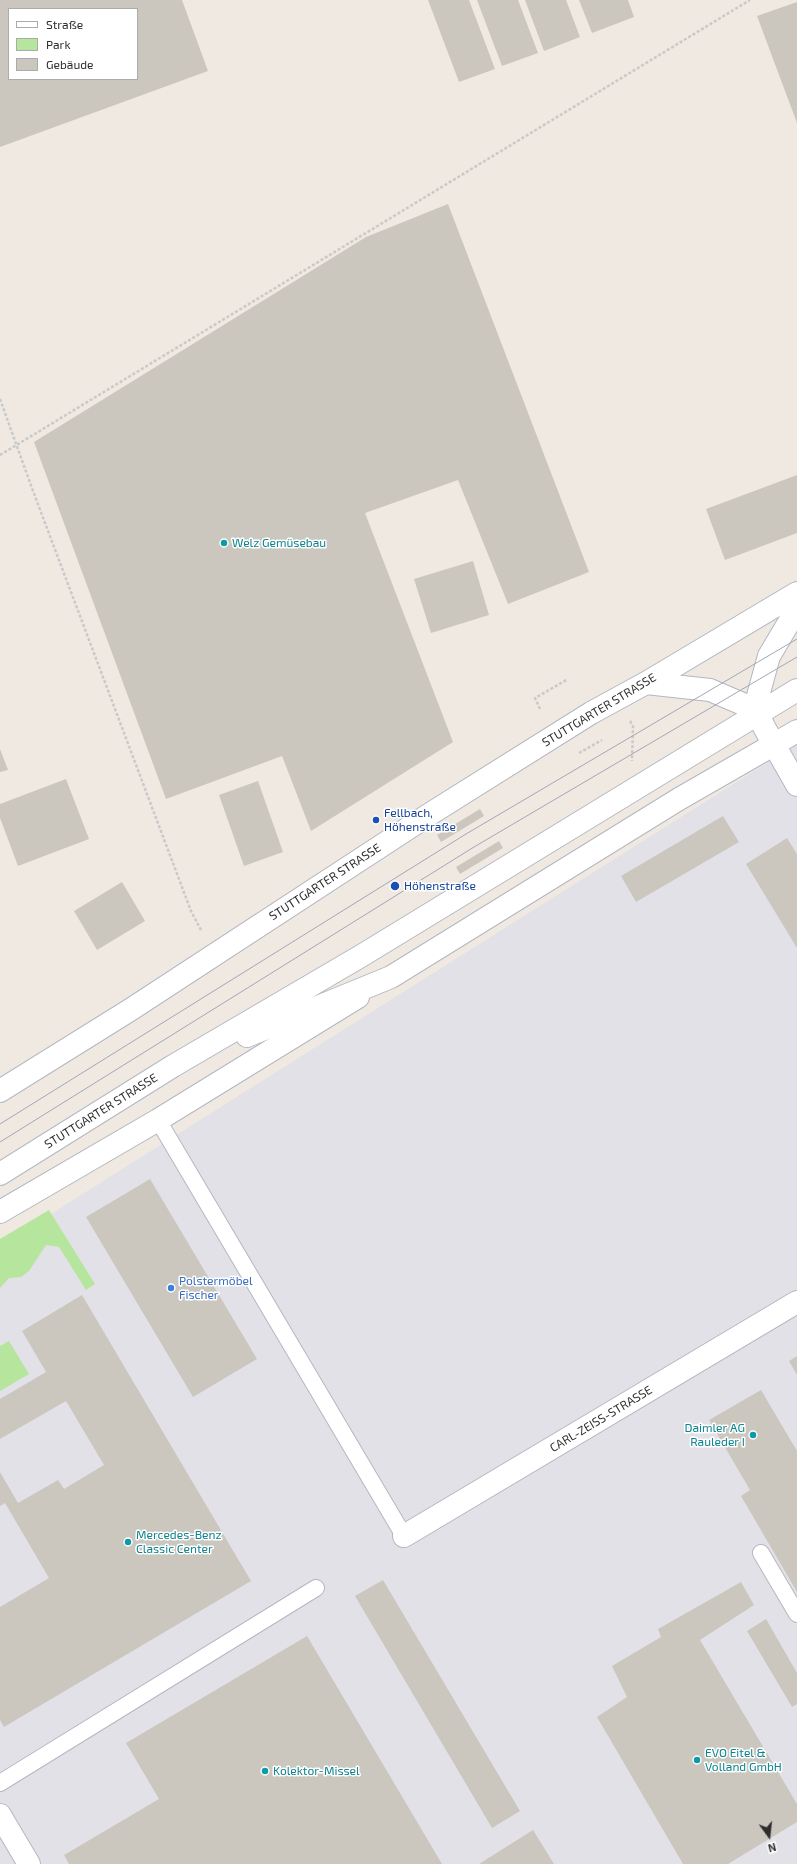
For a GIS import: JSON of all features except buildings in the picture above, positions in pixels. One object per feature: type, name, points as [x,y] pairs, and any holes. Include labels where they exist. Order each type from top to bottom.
[{"type":"main road","name":"STUTTGARTER STRASSE","points":[[0,1091],[130,1010],[215,953],[584,717],[646,683],[797,593]]},
{"type":"main road","points":[[797,609],[769,656],[760,690],[758,713],[773,745],[797,785]]},
{"type":"main road","points":[[646,683],[710,690],[745,705],[758,713]]},
{"type":"main road","name":"STUTTGARTER STRASSE","points":[[0,1174],[174,1066],[368,952],[797,690]]},
{"type":"main road","points":[[0,1212],[158,1120],[679,799],[797,731]]},
{"type":"main road","points":[[174,1066],[391,977]]},
{"type":"main road","name":"CARL-ZEISS-STRASSE","points":[[404,1536],[797,1302]]},
{"type":"main road","points":[[0,1815],[29,1864]]},
{"type":"lane","points":[[158,1120],[404,1536]]},
{"type":"lane","points":[[761,1553],[797,1614]]},
{"type":"lane","points":[[0,1783],[316,1588]]},
{"type":"path","points":[[0,455],[750,0]]},
{"type":"path","points":[[0,399],[33,491],[192,911],[215,953]]},
{"type":"path","points":[[540,709],[535,698],[568,679]]},
{"type":"path","points":[[626,715],[633,726],[632,763],[634,767]]},
{"type":"path","points":[[578,754],[602,740]]},
{"type":"shaded area","points":[[797,744],[797,1864],[0,1864],[0,1246]]},
{"type":"green space","points":[[49,1210],[95,1284],[86,1290],[59,1247],[46,1245],[29,1271],[21,1277],[9,1278],[0,1288],[0,1239]]},
{"type":"green space","points":[[9,1341],[29,1374],[0,1391],[0,1346]]},
{"type":"tram line","points":[[0,1124],[466,834],[797,639]]},
{"type":"tram line","points":[[0,1142],[474,847],[797,657]]},
{"type":"place","name":"Welz Gemüsebau","points":[[224,543]]},
{"type":"place","name":"Fellbach, Höhenstraße","points":[[376,820]]},
{"type":"place","name":"Höhenstraße","points":[[395,886]]},
{"type":"place","name":"Polstermöbel Fischer","points":[[171,1288]]},
{"type":"place","name":"Daimler AG Rauleder I","points":[[753,1435]]},
{"type":"place","name":"Mercedes-Benz Classic Center","points":[[128,1542]]},
{"type":"place","name":"EVO Eitel & Volland GmbH","points":[[697,1760]]},
{"type":"place","name":"Kolektor-Missel","points":[[265,1771]]}]
